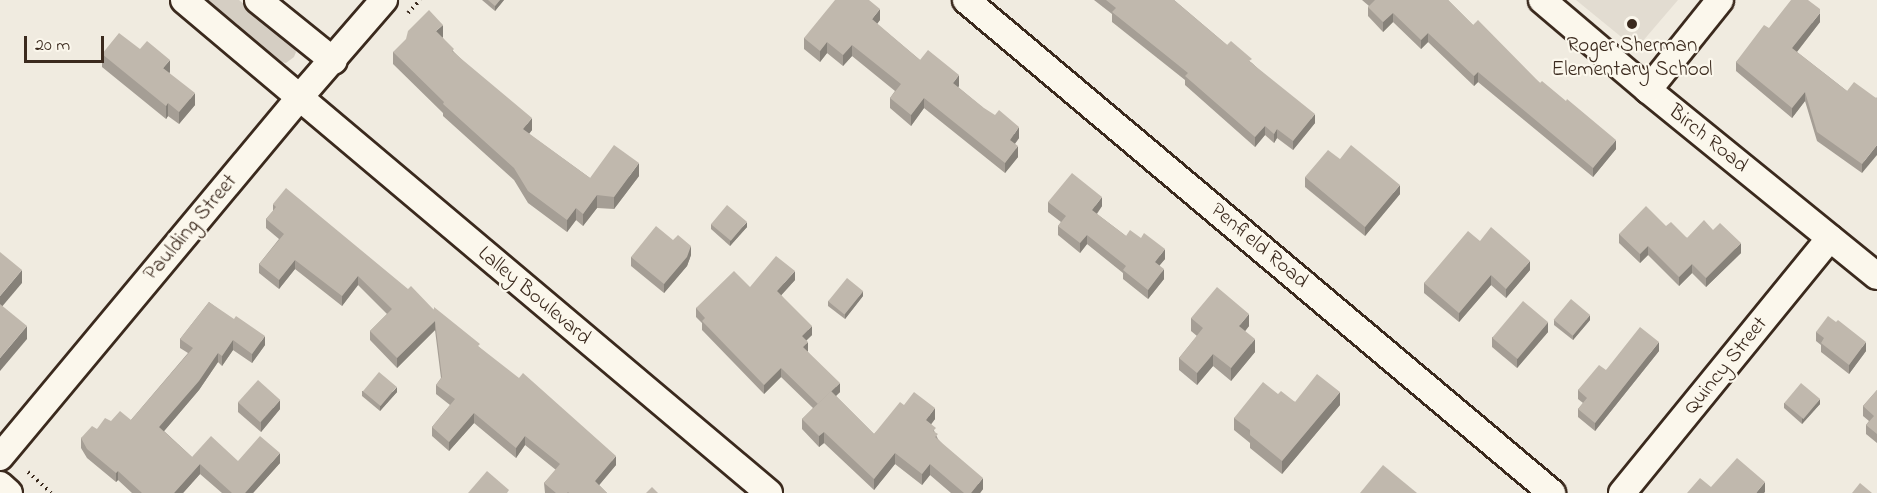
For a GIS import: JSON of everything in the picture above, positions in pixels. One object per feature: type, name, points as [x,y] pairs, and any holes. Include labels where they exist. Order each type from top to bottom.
[{"type":"street","name":"Lalley Boulevard","points":[[184,0],[769,493]]},
{"type":"street","points":[[258,0],[333,61]]},
{"type":"street","name":"Paulding Street","points":[[0,458],[298,98],[333,61],[384,0]]},
{"type":"street","name":"Penfield Road","points":[[966,0],[1552,493]]},
{"type":"street","name":"Birch Road","points":[[1542,0],[1648,90],[1877,276]]},
{"type":"street","points":[[1648,90],[1720,0]]},
{"type":"street","name":"Quincy Street","points":[[1622,493],[1830,238]]},
{"type":"street","points":[[0,485],[9,493]]},
{"type":"shaded area","points":[[204,0],[239,0],[292,44],[296,52],[294,57],[286,63],[277,61]]},
{"type":"shaded area","name":"Roger Sherman Elementary School","points":[[1576,0],[1678,0],[1636,49]]},
{"type":"building","points":[[488,0],[500,0],[495,6]]},
{"type":"building","points":[[835,0],[869,0],[880,9],[872,19],[920,60],[928,50],[959,75],[953,83],[984,108],[995,115],[999,110],[1019,127],[1010,140],[1018,146],[1005,163],[924,98],[911,115],[890,98],[901,84],[852,45],[843,55],[827,42],[820,51],[804,38]]},
{"type":"building","points":[[1106,0],[1174,0],[1227,45],[1231,41],[1252,59],[1249,61],[1315,114],[1293,141],[1277,129],[1274,134],[1265,126],[1255,137],[1185,76],[1188,73],[1112,12],[1116,8]]},
{"type":"building","points":[[1375,0],[1448,0],[1473,25],[1478,20],[1540,83],[1542,81],[1566,101],[1567,99],[1616,140],[1593,168],[1478,72],[1474,76],[1428,33],[1421,40],[1393,13],[1383,22],[1368,7]]},
{"type":"building","points":[[1791,0],[1808,0],[1820,9],[1820,13],[1792,48],[1847,91],[1854,82],[1877,97],[1877,145],[1862,164],[1817,132],[1805,92],[1792,108],[1736,62],[1764,25],[1769,28]]},
{"type":"building","points":[[429,10],[443,25],[436,31],[454,49],[452,51],[532,118],[523,129],[590,178],[614,145],[639,163],[614,197],[597,195],[583,214],[576,208],[567,220],[528,191],[514,168],[443,104],[444,102],[393,52],[406,39],[408,31]]},
{"type":"building","points":[[119,33],[140,49],[147,41],[170,60],[163,68],[195,93],[179,112],[168,103],[166,106],[102,54]]},
{"type":"building","points":[[1351,145],[1400,185],[1365,227],[1305,177],[1328,150],[1340,159]]},
{"type":"building","points":[[1072,173],[1102,197],[1092,210],[1126,236],[1130,230],[1141,238],[1144,233],[1165,249],[1155,262],[1164,269],[1148,290],[1123,270],[1126,266],[1087,235],[1080,243],[1058,226],[1066,216],[1048,202]]},
{"type":"building","points":[[286,188],[408,289],[411,286],[434,310],[434,307],[480,344],[478,346],[519,378],[523,373],[616,456],[595,481],[607,493],[556,493],[544,483],[560,464],[525,436],[516,448],[474,413],[449,442],[432,427],[455,399],[436,385],[442,377],[435,321],[397,358],[370,331],[392,309],[358,276],[342,296],[295,260],[279,280],[259,264],[284,234],[266,219],[276,207],[273,204]]},
{"type":"building","points":[[727,205],[747,222],[731,241],[711,224]]},
{"type":"building","points":[[1646,206],[1666,226],[1671,222],[1687,238],[1704,220],[1713,230],[1720,223],[1741,243],[1706,278],[1692,264],[1679,277],[1648,246],[1640,254],[1619,234]]},
{"type":"building","points":[[656,226],[673,240],[678,235],[691,246],[687,257],[664,284],[631,257]]},
{"type":"building","points":[[1491,227],[1530,261],[1506,289],[1491,275],[1459,313],[1424,283],[1468,231],[1480,241]]},
{"type":"building","points":[[0,252],[22,270],[0,296]]},
{"type":"building","points":[[776,256],[795,271],[777,291],[812,326],[802,336],[808,342],[803,347],[840,383],[818,404],[781,368],[764,385],[702,321],[705,318],[696,308],[734,271],[750,287]]},
{"type":"building","points":[[847,278],[863,291],[844,315],[828,301]]},
{"type":"building","points":[[1217,287],[1249,314],[1239,326],[1255,339],[1231,368],[1213,354],[1197,373],[1179,358],[1203,328],[1191,318]]},
{"type":"building","points":[[1571,299],[1590,315],[1573,336],[1554,320]]},
{"type":"building","points":[[1523,301],[1548,322],[1517,359],[1492,338]]},
{"type":"building","points":[[209,302],[234,319],[236,316],[265,336],[252,354],[233,340],[222,356],[218,353],[199,381],[159,427],[192,457],[211,436],[238,461],[260,436],[280,453],[245,493],[232,493],[200,464],[174,493],[142,493],[118,471],[116,473],[87,449],[81,438],[92,426],[97,429],[105,418],[111,421],[120,411],[131,420],[193,348],[180,339]]},
{"type":"building","points":[[0,304],[27,326],[0,358]]},
{"type":"building","points":[[1828,316],[1836,322],[1838,320],[1866,342],[1849,365],[1821,343],[1824,338],[1816,332]]},
{"type":"building","points":[[1640,327],[1659,342],[1595,423],[1578,409],[1587,398],[1578,390],[1599,365],[1606,370]]},
{"type":"building","points":[[379,372],[397,387],[381,406],[363,391]]},
{"type":"building","points":[[1317,374],[1340,392],[1282,461],[1250,435],[1250,430],[1234,418],[1263,382],[1278,394],[1281,391],[1295,402]]},
{"type":"building","points":[[258,380],[280,400],[260,422],[238,402]]},
{"type":"building","points":[[1801,383],[1820,399],[1803,419],[1784,403]]},
{"type":"building","points":[[1877,390],[1877,434],[1866,425],[1874,416],[1863,406]]},
{"type":"building","points":[[831,391],[874,434],[900,402],[904,405],[914,392],[935,408],[926,420],[936,428],[933,431],[938,434],[935,437],[983,478],[971,493],[964,493],[930,464],[922,474],[895,453],[874,479],[824,432],[819,436],[802,419]]},
{"type":"building","points":[[1737,458],[1765,482],[1756,493],[1687,493],[1700,478],[1711,487]]},
{"type":"building","points":[[1383,465],[1417,493],[1360,493]]},
{"type":"building","points":[[487,471],[509,490],[507,493],[468,493]]},
{"type":"building","points":[[1860,483],[1872,493],[1852,493]]},
{"type":"building","points":[[652,487],[658,493],[646,493]]},
{"type":"place","name":"Roger Sherman Elementary School","points":[[1632,24]]}]
